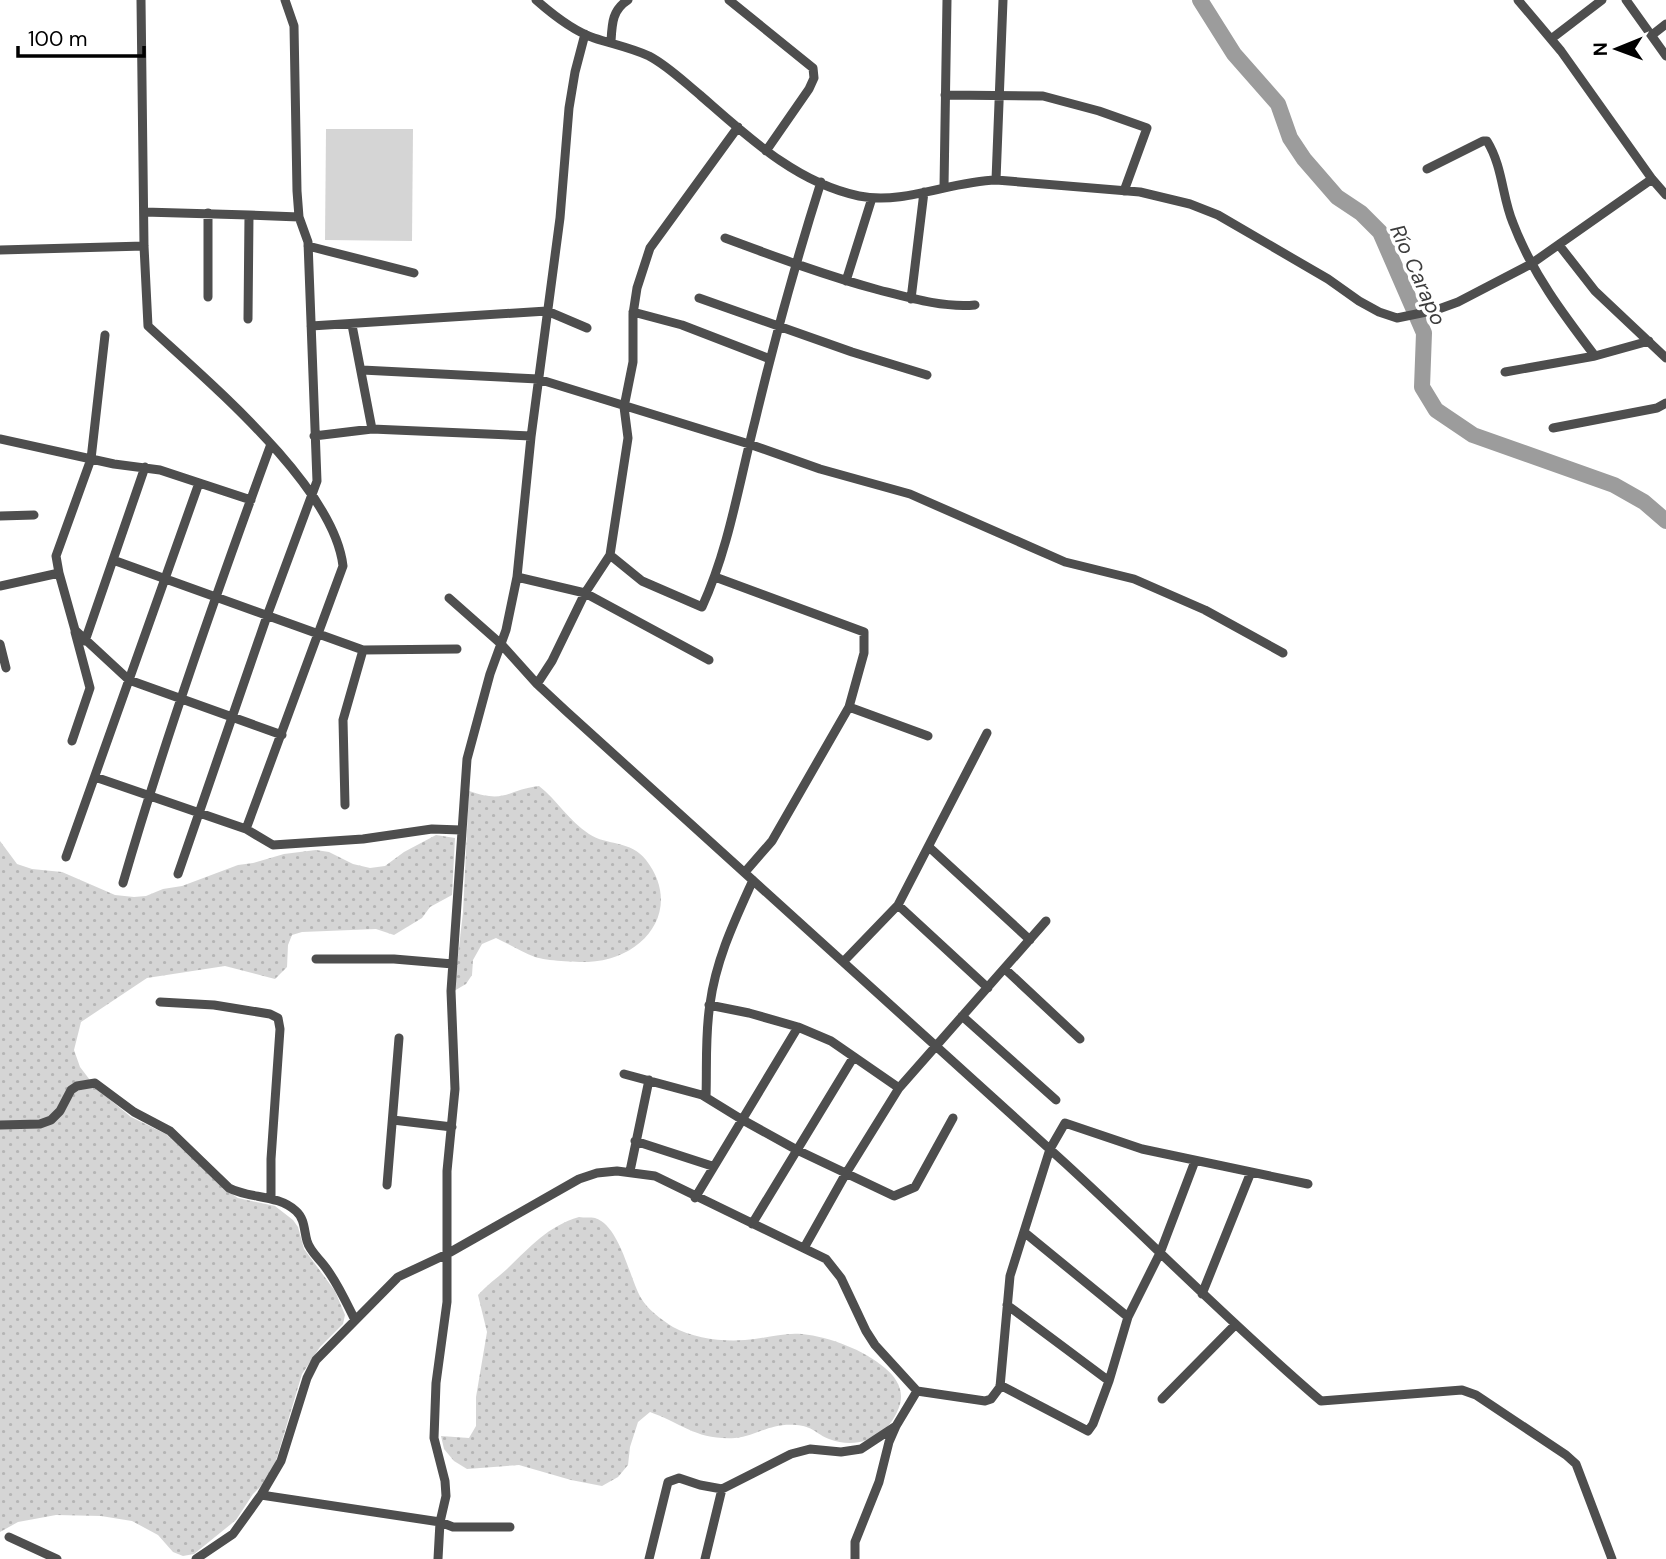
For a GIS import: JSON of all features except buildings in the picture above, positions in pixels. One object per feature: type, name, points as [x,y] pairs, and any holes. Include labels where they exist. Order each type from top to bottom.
[{"type":"street","points":[[141,0],[144,246],[148,326],[271,444],[311,494],[334,529],[343,566],[246,829]]},
{"type":"street","points":[[178,874],[267,616],[317,481],[308,246],[299,217],[296,163],[296,56],[294,26],[285,0]]},
{"type":"street","points":[[536,0],[564,22],[585,34],[649,57],[674,74],[766,151],[821,183],[872,198],[924,192],[979,180],[1163,196],[1218,215],[1378,312],[1397,318],[1436,310],[1458,302],[1531,264],[1652,179]]},
{"type":"street","points":[[611,42],[612,24],[618,6],[628,0]]},
{"type":"street","points":[[729,0],[813,68],[814,78],[809,89],[766,151]]},
{"type":"street","points":[[944,187],[947,0]]},
{"type":"street","points":[[996,180],[1003,0]]},
{"type":"street","points":[[1518,0],[1551,39],[1666,195]]},
{"type":"street","points":[[1551,39],[1602,0]]},
{"type":"street","points":[[1626,0],[1666,57]]},
{"type":"street","points":[[1652,35],[1666,24]]},
{"type":"street","points":[[438,1559],[440,1522],[446,1496],[434,1438],[436,1382],[447,1303],[447,1171],[455,1089],[451,992],[467,759],[501,644],[517,578],[531,436],[560,218],[569,108],[585,34]]},
{"type":"street","points":[[945,94],[1043,96],[1099,111],[1147,128],[1125,191]]},
{"type":"street","points":[[537,684],[552,661],[585,593],[610,555],[628,438],[624,407],[633,362],[637,288],[650,248],[737,127]]},
{"type":"street","points":[[1427,169],[1487,141],[1502,177],[1511,220],[1531,264],[1550,297],[1595,356]]},
{"type":"street","points":[[610,555],[642,581],[702,607],[715,577],[795,265],[821,183]]},
{"type":"street","points":[[911,299],[924,192]]},
{"type":"street","points":[[846,281],[872,198]]},
{"type":"street","points":[[144,212],[299,217]]},
{"type":"street","points":[[208,213],[208,297]]},
{"type":"street","points":[[248,319],[249,215]]},
{"type":"street","points":[[725,238],[795,265],[911,299],[963,306],[975,305]]},
{"type":"street","points":[[1559,245],[1595,291],[1666,358]]},
{"type":"street","points":[[0,250],[144,246]]},
{"type":"street","points":[[308,246],[414,273]]},
{"type":"street","points":[[699,298],[927,375]]},
{"type":"street","points":[[311,326],[547,311],[587,328]]},
{"type":"street","points":[[634,312],[682,325],[770,359]]},
{"type":"street","points":[[352,325],[372,429]]},
{"type":"street","points":[[72,741],[90,688],[56,556],[91,459],[105,335]]},
{"type":"street","points":[[1505,372],[1595,356],[1649,341]]},
{"type":"street","points":[[362,370],[538,379],[749,444],[820,469],[910,494],[1065,562],[1134,579],[1205,610],[1283,653]]},
{"type":"street","points":[[1553,428],[1657,408],[1666,403]]},
{"type":"street","points":[[314,436],[372,429],[531,436]]},
{"type":"street","points":[[0,439],[91,459],[145,467],[251,500]]},
{"type":"street","points":[[123,883],[148,797],[215,597],[271,444]]},
{"type":"street","points":[[85,641],[145,467]]},
{"type":"street","points":[[66,857],[199,483]]},
{"type":"street","points":[[0,516],[34,515]]},
{"type":"street","points":[[113,560],[363,650],[457,649]]},
{"type":"street","points":[[0,586],[59,573]]},
{"type":"street","points":[[715,577],[864,632],[864,653],[849,708],[772,841],[744,872]]},
{"type":"street","points":[[517,578],[585,593],[709,660]]},
{"type":"street","points":[[449,598],[501,644],[537,684],[1050,1149],[1235,1325],[1321,1401],[1462,1390],[1476,1395],[1576,1464],[1612,1559]]},
{"type":"street","points":[[75,630],[129,680],[282,735]]},
{"type":"street","points":[[0,645],[6,668]]},
{"type":"street","points":[[345,805],[343,720],[363,650]]},
{"type":"street","points":[[849,708],[928,736]]},
{"type":"street","points":[[844,961],[898,905],[987,733]]},
{"type":"street","points":[[94,777],[246,829],[273,845],[363,839],[432,830],[461,830]]},
{"type":"street","points":[[929,847],[1030,940]]},
{"type":"street","points":[[706,1097],[709,1005],[726,941],[753,880]]},
{"type":"street","points":[[898,905],[988,988]]},
{"type":"street","points":[[804,1248],[898,1088],[1046,921]]},
{"type":"street","points":[[316,960],[394,959],[453,964]]},
{"type":"street","points":[[1005,969],[1080,1039]]},
{"type":"street","points":[[160,1002],[214,1005],[270,1014],[278,1018],[280,1029],[271,1198]]},
{"type":"street","points":[[709,1005],[798,1027],[831,1041],[898,1088]]},
{"type":"street","points":[[962,1016],[1056,1100]]},
{"type":"street","points":[[695,1198],[798,1027]]},
{"type":"street","points":[[387,1185],[399,1038]]},
{"type":"street","points":[[752,1224],[853,1058]]},
{"type":"street","points":[[624,1073],[706,1097],[797,1150],[894,1196],[915,1187],[953,1118]]},
{"type":"street","points":[[630,1171],[649,1080]]},
{"type":"street","points":[[0,1125],[40,1124],[51,1120],[60,1111],[71,1090],[77,1086],[95,1083],[134,1112],[170,1131],[229,1188],[241,1194],[271,1198],[297,1212],[303,1222],[311,1251],[341,1290],[355,1320]]},
{"type":"street","points":[[393,1120],[452,1127]]},
{"type":"street","points":[[196,1559],[233,1534],[261,1495],[281,1461],[307,1378],[316,1360],[398,1277],[447,1254],[579,1179],[597,1173],[630,1171],[654,1176],[826,1259],[835,1270],[866,1331],[917,1391],[985,1401],[991,1399],[1000,1385],[1010,1276],[1050,1149],[1065,1123],[1142,1149],[1308,1184]]},
{"type":"street","points":[[635,1141],[712,1166]]},
{"type":"street","points":[[1000,1385],[1088,1431],[1109,1381],[1128,1317],[1160,1253],[1195,1161]]},
{"type":"street","points":[[1202,1294],[1251,1172]]},
{"type":"street","points":[[1024,1232],[1128,1317]]},
{"type":"street","points":[[1007,1305],[1109,1381]]},
{"type":"street","points":[[1162,1399],[1235,1325]]},
{"type":"street","points":[[855,1559],[855,1542],[879,1482],[896,1426],[917,1391]]},
{"type":"street","points":[[649,1559],[668,1482],[679,1478],[722,1489],[791,1454],[810,1449],[841,1452],[862,1449],[896,1426]]},
{"type":"street","points":[[705,1559],[722,1489]]},
{"type":"street","points":[[261,1495],[440,1522],[453,1527],[510,1527]]},
{"type":"street","points":[[9,1537],[57,1559]]},
{"type":"shaded area","points":[[326,129],[413,129],[412,241],[325,240]]},
{"type":"shaded area","points":[[539,786],[589,834],[633,849],[646,860],[657,878],[661,896],[659,913],[652,929],[641,942],[608,959],[582,962],[540,958],[496,938],[482,944],[473,960],[472,975],[466,984],[454,991],[463,912],[469,791],[499,796]]},
{"type":"shaded area","points":[[436,835],[455,838],[452,895],[430,907],[422,918],[394,935],[376,929],[302,932],[292,935],[288,945],[287,967],[275,979],[225,966],[147,978],[81,1022],[74,1050],[80,1067],[96,1088],[131,1117],[166,1134],[226,1190],[238,1198],[275,1206],[293,1220],[298,1227],[304,1249],[335,1291],[345,1315],[343,1324],[320,1347],[302,1374],[275,1464],[265,1482],[253,1494],[236,1520],[194,1554],[183,1556],[173,1552],[158,1535],[132,1521],[101,1516],[56,1515],[18,1522],[0,1532],[0,841],[17,864],[32,869],[62,872],[115,895],[134,897],[182,886],[238,865],[284,854],[316,850],[329,852],[353,864],[370,868],[385,866]]},
{"type":"shaded area","points":[[579,1217],[595,1218],[611,1231],[644,1302],[673,1327],[689,1334],[717,1340],[745,1340],[795,1334],[824,1338],[846,1345],[877,1361],[896,1380],[901,1399],[896,1415],[882,1432],[873,1438],[852,1443],[829,1439],[796,1425],[778,1426],[735,1438],[722,1438],[700,1434],[650,1412],[638,1422],[630,1447],[628,1465],[618,1477],[602,1486],[519,1465],[467,1469],[454,1461],[444,1449],[441,1436],[469,1438],[476,1426],[476,1397],[487,1332],[478,1295],[540,1238]]},
{"type":"waterway","name":"Río Carapo","points":[[1200,0],[1234,54],[1278,104],[1290,138],[1304,159],[1337,197],[1361,213],[1380,232],[1424,333],[1422,387],[1436,410],[1473,435],[1614,485],[1644,502],[1666,521]]}]
